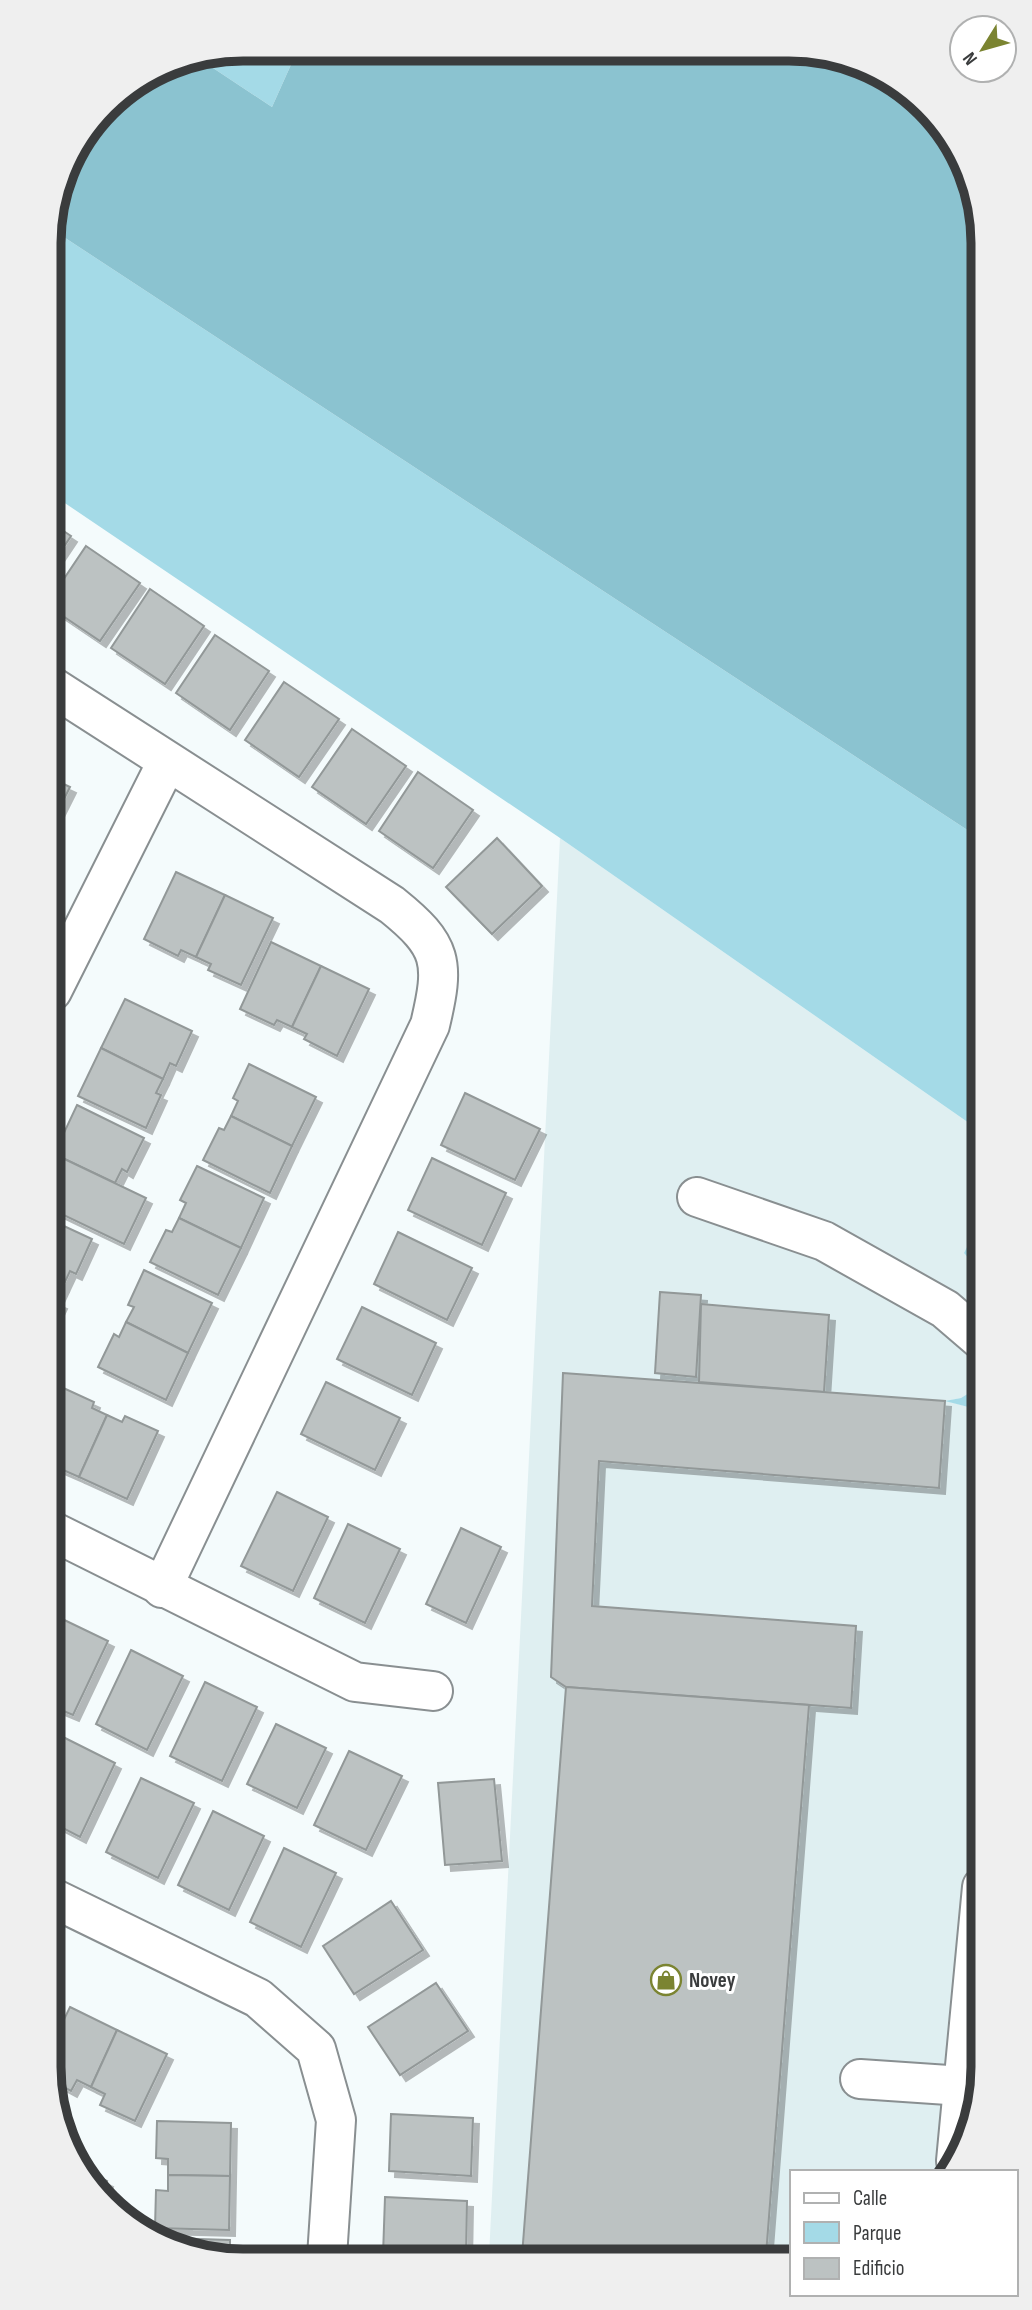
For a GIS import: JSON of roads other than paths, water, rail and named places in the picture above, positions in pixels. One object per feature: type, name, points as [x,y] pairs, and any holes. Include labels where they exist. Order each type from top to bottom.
[{"type":"street","points":[[62,693],[392,905],[419,927],[437,956],[439,988],[429,1025],[162,1588]]},
{"type":"street","points":[[62,972],[167,762]]},
{"type":"street","points":[[697,1197],[824,1241],[944,1309],[970,1331]]},
{"type":"street","points":[[61,1536],[355,1682],[433,1691]]},
{"type":"street","points":[[61,1902],[258,1998],[316,2049],[336,2120],[328,2249]]},
{"type":"street","points":[[959,2131],[970,2012]]},
{"type":"street","points":[[860,2079],[963,2086]]},
{"type":"place","name":"Novey","points":[[666,1980]]}]
